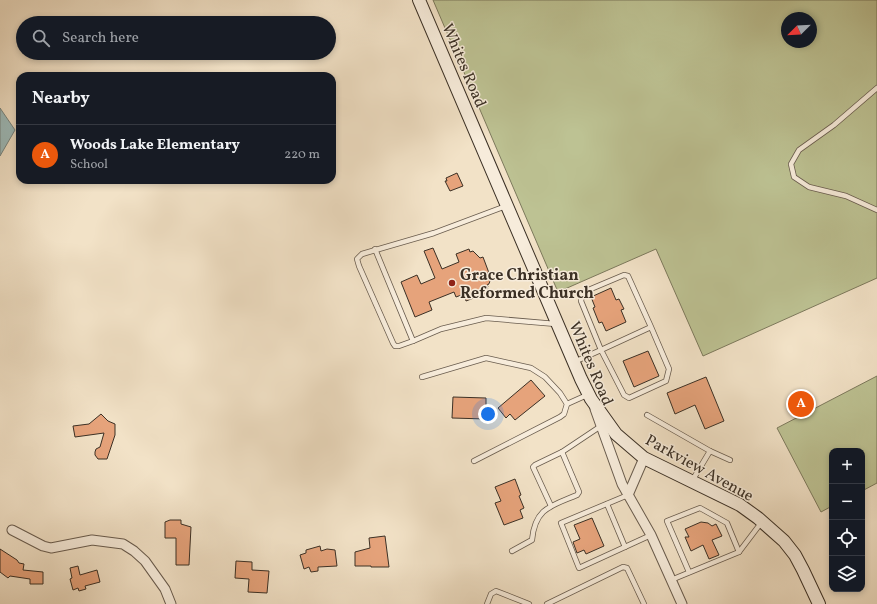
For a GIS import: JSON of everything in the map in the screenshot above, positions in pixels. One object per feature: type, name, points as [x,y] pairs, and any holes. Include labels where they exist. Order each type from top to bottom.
[{"type":"street","name":"Whites Road","points":[[419,0],[590,397],[622,484],[651,535],[682,604]]},
{"type":"street","name":"Parkview Avenue","points":[[590,397],[616,434],[644,458],[740,505],[784,541],[795,556],[819,604]]},
{"type":"street","points":[[628,495],[644,458]]},
{"type":"street","points":[[12,530],[43,546],[51,548],[92,540],[123,544],[134,551],[155,573],[165,589],[171,604]]},
{"type":"lane","points":[[877,88],[834,125],[800,150],[791,164],[794,177],[809,187],[846,196],[877,210]]},
{"type":"lane","points":[[507,206],[434,234],[375,249],[358,257],[357,259],[359,266],[392,343],[395,346],[399,346],[441,329],[486,318],[558,324]]},
{"type":"lane","points":[[375,249],[413,341]]},
{"type":"lane","points":[[624,275],[628,276],[652,327],[669,369],[666,381],[629,398],[624,396],[601,350],[581,301],[582,296],[586,291],[624,275]]},
{"type":"lane","points":[[574,362],[652,327]]},
{"type":"lane","points":[[422,377],[486,358],[531,368],[545,377],[560,393],[567,404],[564,414],[560,417],[474,462]]},
{"type":"lane","points":[[567,404],[590,397]]},
{"type":"lane","points":[[647,415],[710,451],[730,460]]},
{"type":"lane","points":[[551,506],[534,467],[535,465],[562,452],[601,426]]},
{"type":"lane","points":[[692,481],[710,451]]},
{"type":"lane","points":[[512,551],[532,540],[533,527],[540,515],[551,506],[577,495],[579,492],[562,452]]},
{"type":"lane","points":[[628,495],[561,523],[579,568],[651,535]]},
{"type":"lane","points":[[607,504],[625,547]]},
{"type":"lane","points":[[689,572],[667,521],[700,508],[727,523],[739,552]]},
{"type":"lane","points":[[671,580],[739,552],[762,522]]},
{"type":"lane","points":[[547,604],[622,567],[626,568],[644,604]]},
{"type":"lane","points":[[488,604],[491,594],[496,591],[529,604]]},
{"type":"green space","points":[[433,0],[877,0],[877,278],[703,356],[656,249],[558,292]]},
{"type":"green space","points":[[877,376],[877,483],[865,489],[865,448],[829,448],[829,508],[821,512],[777,428]]},
{"type":"water","points":[[0,108],[15,130],[0,156]]},
{"type":"building","points":[[457,173],[463,186],[450,191],[445,181],[447,181],[446,178]]},
{"type":"building","points":[[433,248],[442,269],[459,262],[456,254],[469,249],[470,252],[473,251],[480,258],[483,257],[489,273],[487,273],[490,282],[487,287],[489,292],[466,301],[464,294],[456,297],[454,292],[429,302],[432,310],[415,317],[401,282],[417,275],[421,284],[435,278],[424,251]]},
{"type":"building","points":[[611,288],[616,300],[619,299],[624,309],[621,310],[626,322],[606,331],[602,322],[599,323],[593,308],[595,307],[591,297]]},
{"type":"building","points":[[648,351],[659,376],[634,387],[623,361]]},
{"type":"building","points":[[706,377],[724,421],[705,429],[695,405],[675,414],[667,393]]},
{"type":"building","points":[[531,380],[545,396],[515,420],[510,414],[506,418],[498,408]]},
{"type":"building","points":[[453,397],[486,398],[486,419],[452,418]]},
{"type":"building","points":[[101,414],[108,421],[115,424],[115,435],[107,459],[98,459],[95,455],[96,449],[100,447],[104,433],[75,437],[73,426],[89,424]]},
{"type":"building","points":[[515,479],[521,495],[519,496],[524,508],[520,510],[523,518],[504,525],[495,503],[501,501],[495,487]]},
{"type":"building","points":[[592,518],[604,546],[586,554],[584,550],[577,553],[573,542],[580,539],[574,525]]},
{"type":"building","points":[[170,520],[181,520],[181,524],[191,527],[189,565],[176,565],[176,538],[165,538],[165,522]]},
{"type":"building","points":[[701,522],[708,523],[712,526],[716,524],[722,536],[712,540],[719,555],[709,559],[703,545],[691,551],[685,537],[689,537],[685,529]]},
{"type":"building","points":[[385,536],[389,567],[355,566],[355,552],[370,548],[369,538]]},
{"type":"building","points":[[320,546],[321,551],[327,549],[335,550],[337,566],[318,567],[318,571],[311,572],[309,567],[304,569],[300,555],[306,553],[306,550]]},
{"type":"building","points":[[0,549],[17,560],[19,563],[24,564],[23,570],[43,572],[43,584],[30,584],[30,579],[10,576],[8,578],[0,572]]},
{"type":"building","points":[[236,561],[252,562],[252,570],[269,571],[267,593],[248,592],[249,579],[235,578]]},
{"type":"building","points":[[78,566],[80,575],[97,570],[100,582],[85,586],[86,589],[79,591],[78,588],[73,590],[70,579],[72,578],[70,568]]},
{"type":"place","name":"Grace Christian Reformed Church","points":[[452,283]]},
{"type":"place","name":"Woods Lake Elementary","points":[[801,404]]}]
